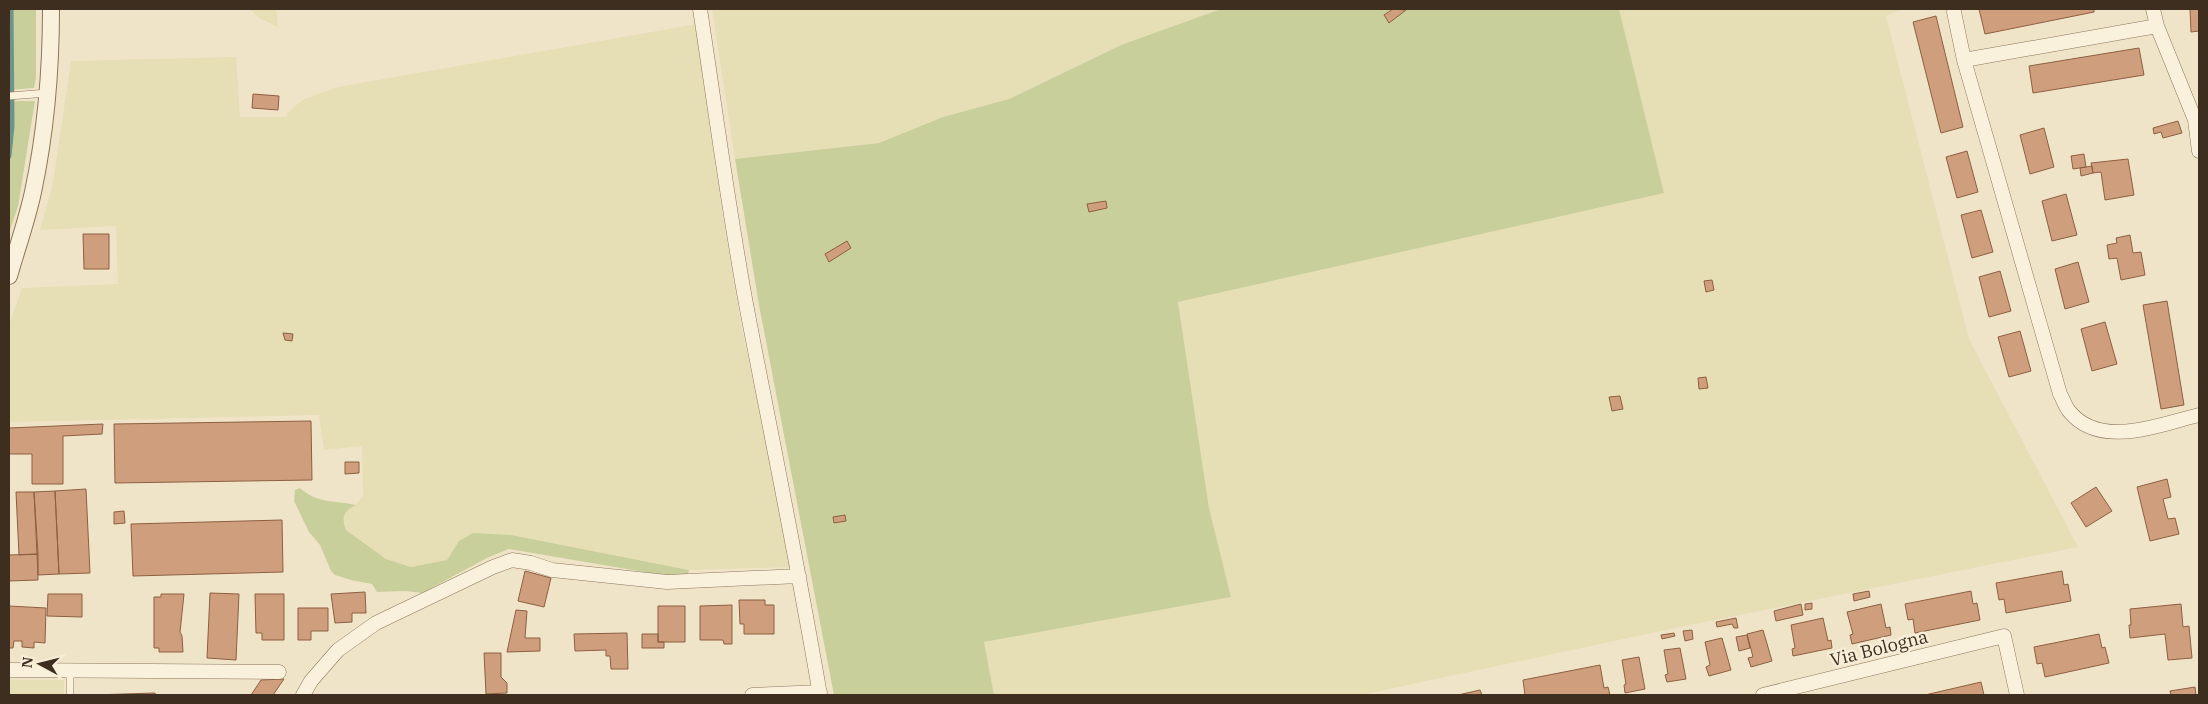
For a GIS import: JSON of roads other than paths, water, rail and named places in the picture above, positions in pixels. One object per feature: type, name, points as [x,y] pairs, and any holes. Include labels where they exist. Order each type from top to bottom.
[{"type":"street","points":[[9,276],[33,193],[45,122],[49,93],[51,9]]},
{"type":"street","points":[[700,9],[746,304],[820,694],[752,695]]},
{"type":"street","points":[[2153,9],[2157,26],[2195,120],[2199,151]]},
{"type":"street","points":[[1954,12],[1964,60],[2060,394],[2068,410],[2080,421],[2096,428],[2113,432],[2129,431],[2199,415]]},
{"type":"street","points":[[1964,60],[2157,26]]},
{"type":"street","points":[[303,695],[338,650],[376,623],[493,567],[512,560],[531,563],[552,570],[667,582],[799,576]]},
{"type":"street","name":"Via Bologna","points":[[1763,695],[2004,636],[2017,695]]},
{"type":"street","points":[[9,670],[279,672]]},
{"type":"lane","points":[[9,96],[49,93]]},
{"type":"lane","points":[[70,671],[70,695]]},
{"type":"waterway","points":[[9,156],[12,126],[11,9]]}]
